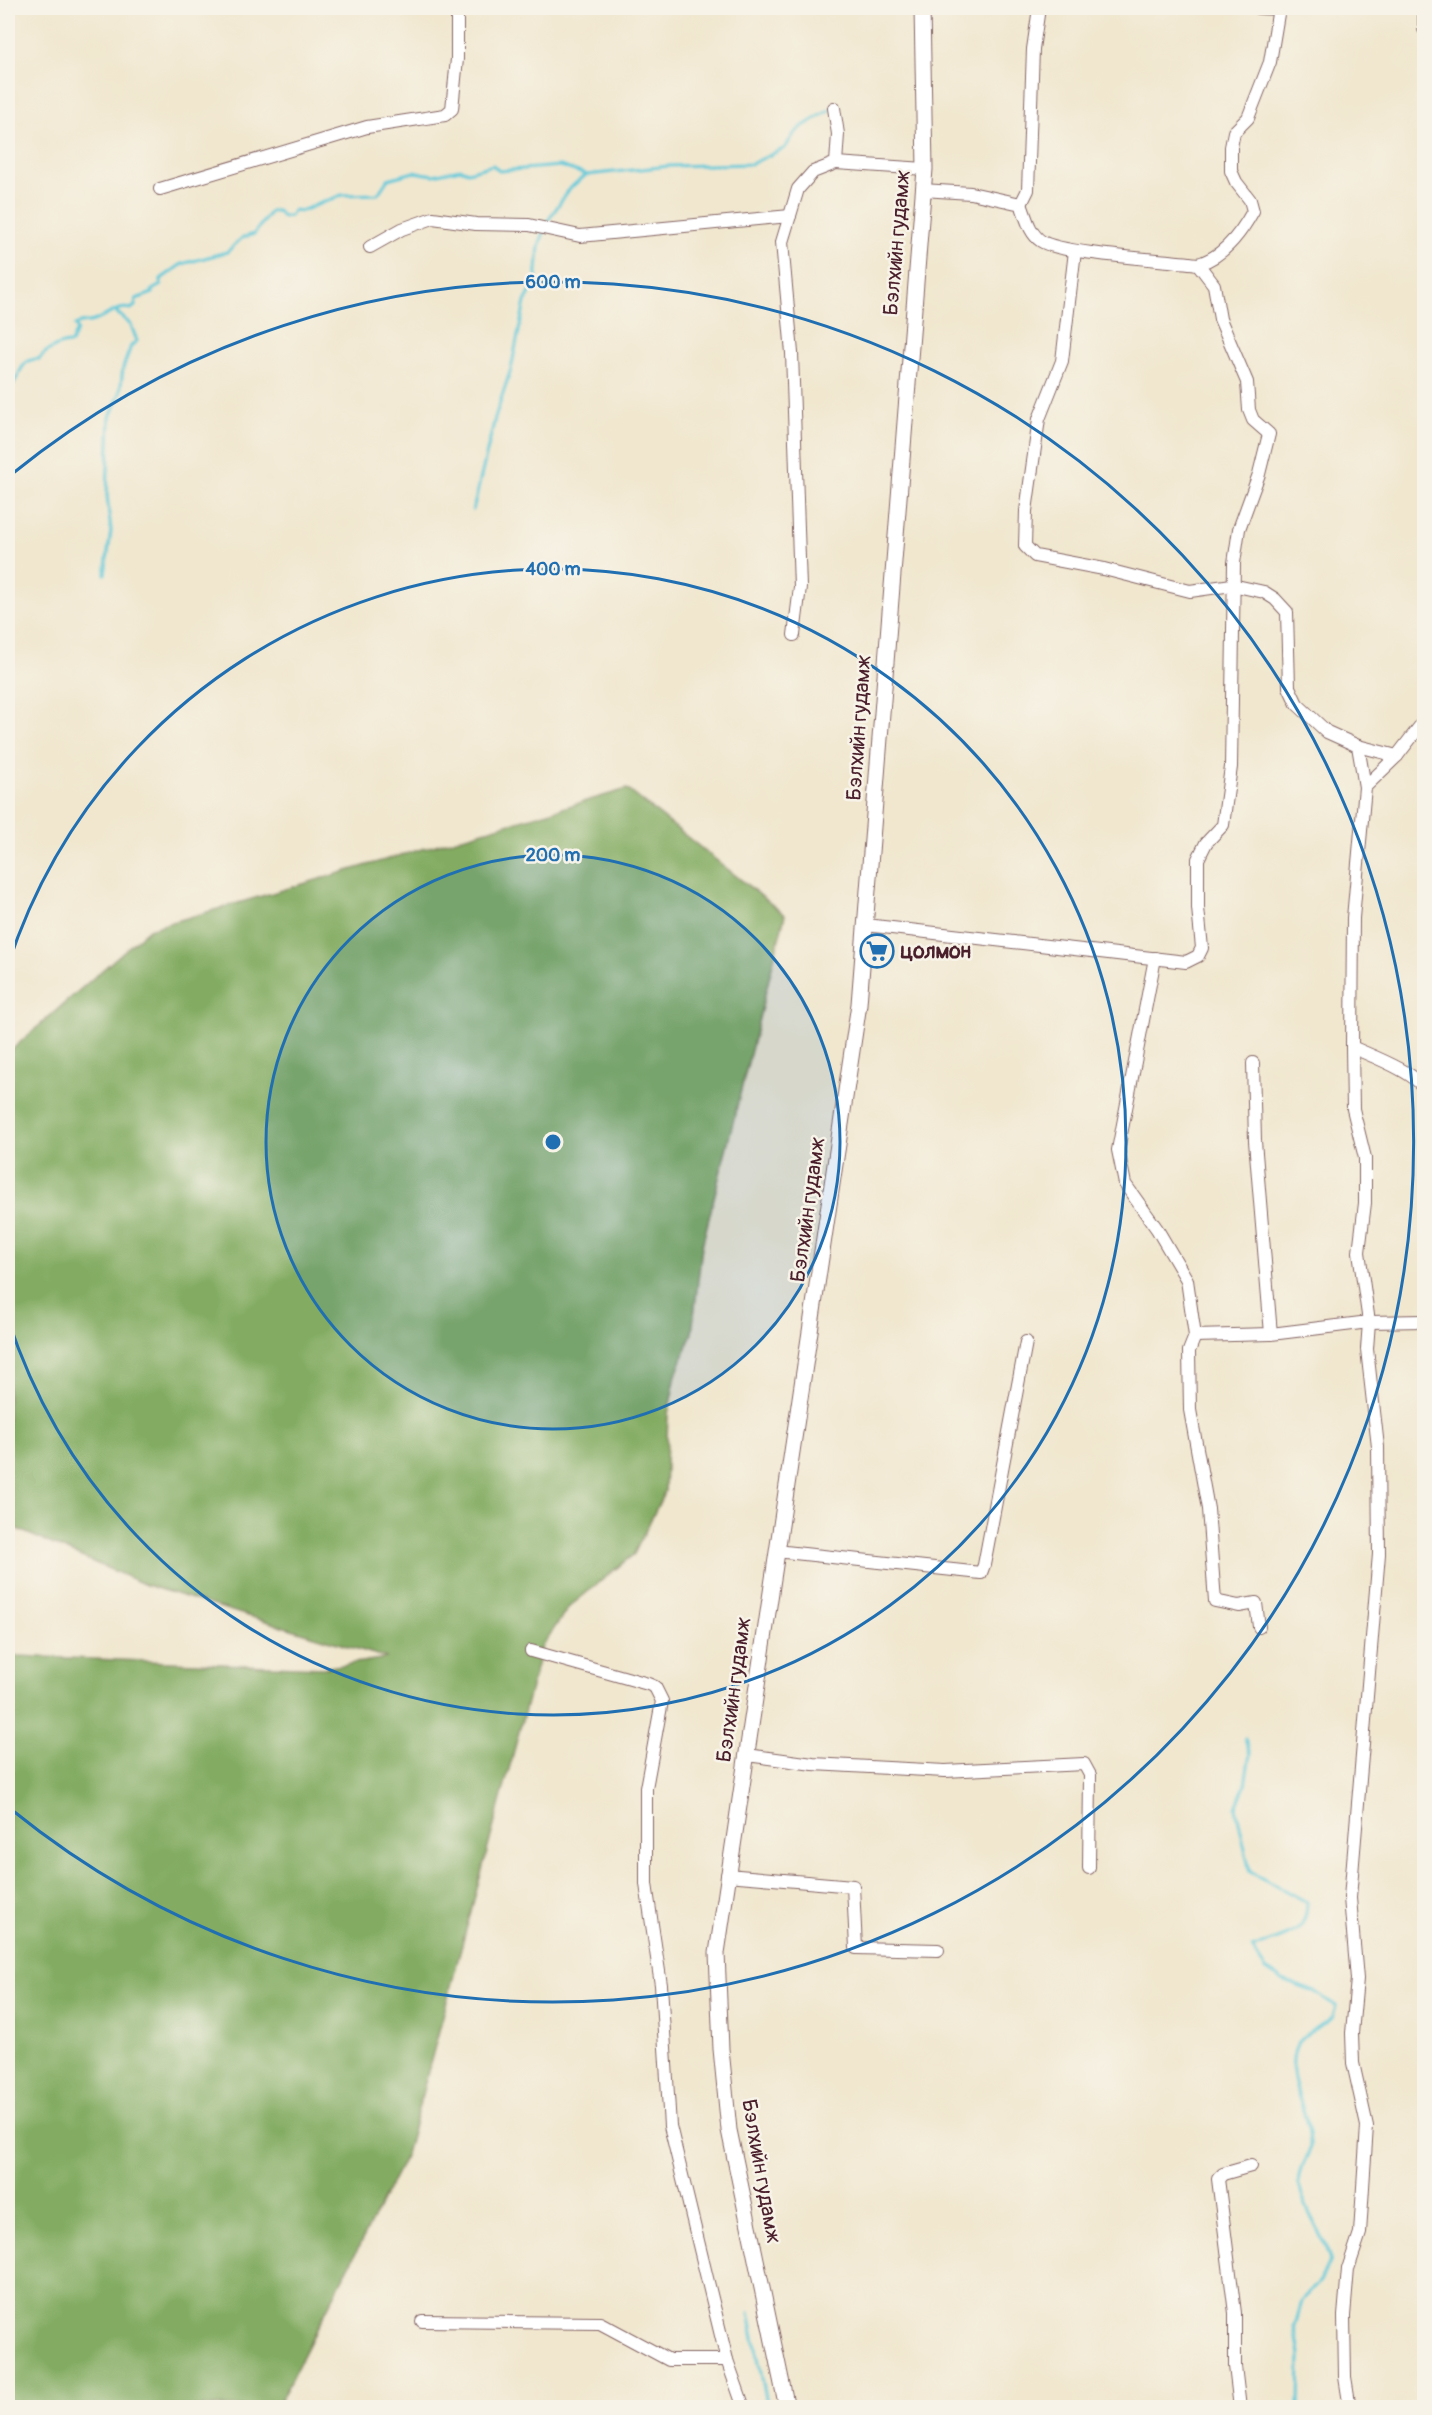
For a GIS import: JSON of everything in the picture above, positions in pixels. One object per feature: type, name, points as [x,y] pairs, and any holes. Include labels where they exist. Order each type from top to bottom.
[{"type":"main road","name":"Бэлхийн гудамж","points":[[787,2408],[729,2130],[721,2049],[717,1953],[851,1061],[866,925],[924,169],[922,8]]},
{"type":"street","points":[[160,189],[367,127],[445,115],[452,109],[457,59],[457,8]]},
{"type":"street","points":[[1039,8],[1033,49],[1028,190],[1021,204],[1032,231],[1041,242],[1076,251],[1198,264],[1212,260],[1242,231],[1253,211],[1250,200],[1236,182],[1231,171],[1231,147],[1234,132],[1248,118],[1270,62],[1279,8],[1258,8]]},
{"type":"street","points":[[1424,8],[1425,29]]},
{"type":"street","points":[[834,108],[838,134],[836,163]]},
{"type":"street","points":[[794,635],[800,587],[792,353],[782,242],[798,189],[813,172],[836,163],[924,169]]},
{"type":"street","points":[[922,190],[971,194],[1021,204]]},
{"type":"street","points":[[370,247],[402,229],[433,218],[476,224],[529,225],[580,236],[790,216]]},
{"type":"street","points":[[1076,251],[1062,361],[1039,419],[1026,511],[1025,546],[1035,556],[1104,569],[1190,591],[1232,585],[1264,592],[1283,606],[1288,617],[1291,696],[1327,732],[1358,746],[1397,756]]},
{"type":"street","points":[[866,925],[1186,962],[1198,956],[1202,948],[1198,908],[1198,859],[1206,843],[1223,825],[1231,767],[1232,585],[1239,529],[1257,483],[1269,434],[1253,420],[1249,410],[1247,382],[1220,319],[1214,285],[1198,264]]},
{"type":"street","points":[[1365,787],[1397,756],[1425,721]]},
{"type":"street","points":[[1350,2408],[1345,2378],[1344,2316],[1348,2269],[1360,2233],[1367,2126],[1353,2063],[1352,2033],[1357,1979],[1350,1898],[1379,1554],[1378,1447],[1367,1349],[1369,1322],[1359,1252],[1365,1203],[1365,1158],[1353,1109],[1353,918],[1365,787],[1358,746]]},
{"type":"street","points":[[1155,958],[1118,1150],[1125,1184],[1157,1229],[1187,1280],[1195,1336],[1189,1351],[1190,1410],[1208,1509],[1215,1601],[1239,1606],[1256,1603],[1258,1627]]},
{"type":"street","points":[[1352,1047],[1401,1071],[1422,1084],[1425,1089]]},
{"type":"street","points":[[1253,1063],[1255,1140],[1271,1334]]},
{"type":"street","points":[[1195,1336],[1271,1334],[1369,1322],[1425,1322]]},
{"type":"street","points":[[776,1551],[981,1573],[1026,1342]]},
{"type":"street","points":[[531,1651],[648,1684],[655,1687],[662,1701],[646,1788],[646,1884],[661,1985],[671,2134],[727,2360],[744,2408]]},
{"type":"street","points":[[747,1755],[813,1764],[945,1771],[1084,1764],[1090,1775],[1089,1868]]},
{"type":"street","points":[[727,1875],[853,1886],[856,1948],[938,1950]]},
{"type":"street","points":[[1240,2408],[1234,2366],[1235,2313],[1218,2179],[1223,2174],[1251,2166]]},
{"type":"street","points":[[422,2321],[600,2323],[669,2360],[727,2360]]},
{"type":"green space","points":[[627,789],[785,915],[702,1246],[692,1333],[676,1375],[668,1414],[665,1491],[634,1554],[569,1607],[542,1646],[406,2154],[277,2407],[8,2407],[8,1652],[17,1656],[323,1668],[387,1658],[146,1585],[8,1525],[8,1053],[149,929]]},
{"type":"waterway","points":[[8,390],[27,362],[39,359],[58,346],[71,343],[77,330],[75,325],[95,321],[120,309],[131,309],[135,306],[136,299],[153,293],[152,290],[161,285],[161,279],[182,264],[227,252],[242,238],[254,234],[271,211],[278,211],[282,217],[290,216],[294,210],[301,211],[342,195],[378,194],[388,179],[414,172],[434,175],[460,169],[468,172],[493,165],[499,171],[560,166],[587,175],[669,166],[751,164],[785,148],[794,134],[803,126],[830,110]]},
{"type":"waterway","points":[[545,225],[570,188],[586,175]]},
{"type":"waterway","points":[[473,510],[495,418],[511,369],[525,302],[536,281],[539,246],[544,232]]},
{"type":"waterway","points":[[105,574],[111,531],[107,495],[110,417],[120,393],[123,368],[131,346],[137,341],[131,325],[115,311]]},
{"type":"waterway","points":[[1245,1739],[1250,1754],[1245,1784],[1236,1808],[1250,1872],[1307,1902],[1303,1923],[1297,1929],[1282,1938],[1252,1948],[1266,1970],[1282,1980],[1315,1992],[1336,2006],[1333,2017],[1300,2040],[1293,2057],[1295,2082],[1306,2121],[1310,2147],[1299,2175],[1299,2185],[1330,2260],[1320,2281],[1302,2301],[1295,2326],[1300,2355],[1299,2408]]},
{"type":"waterway","points":[[749,2313],[768,2408]]},
{"type":"place","name":"цолмон","points":[[877,951]]}]
